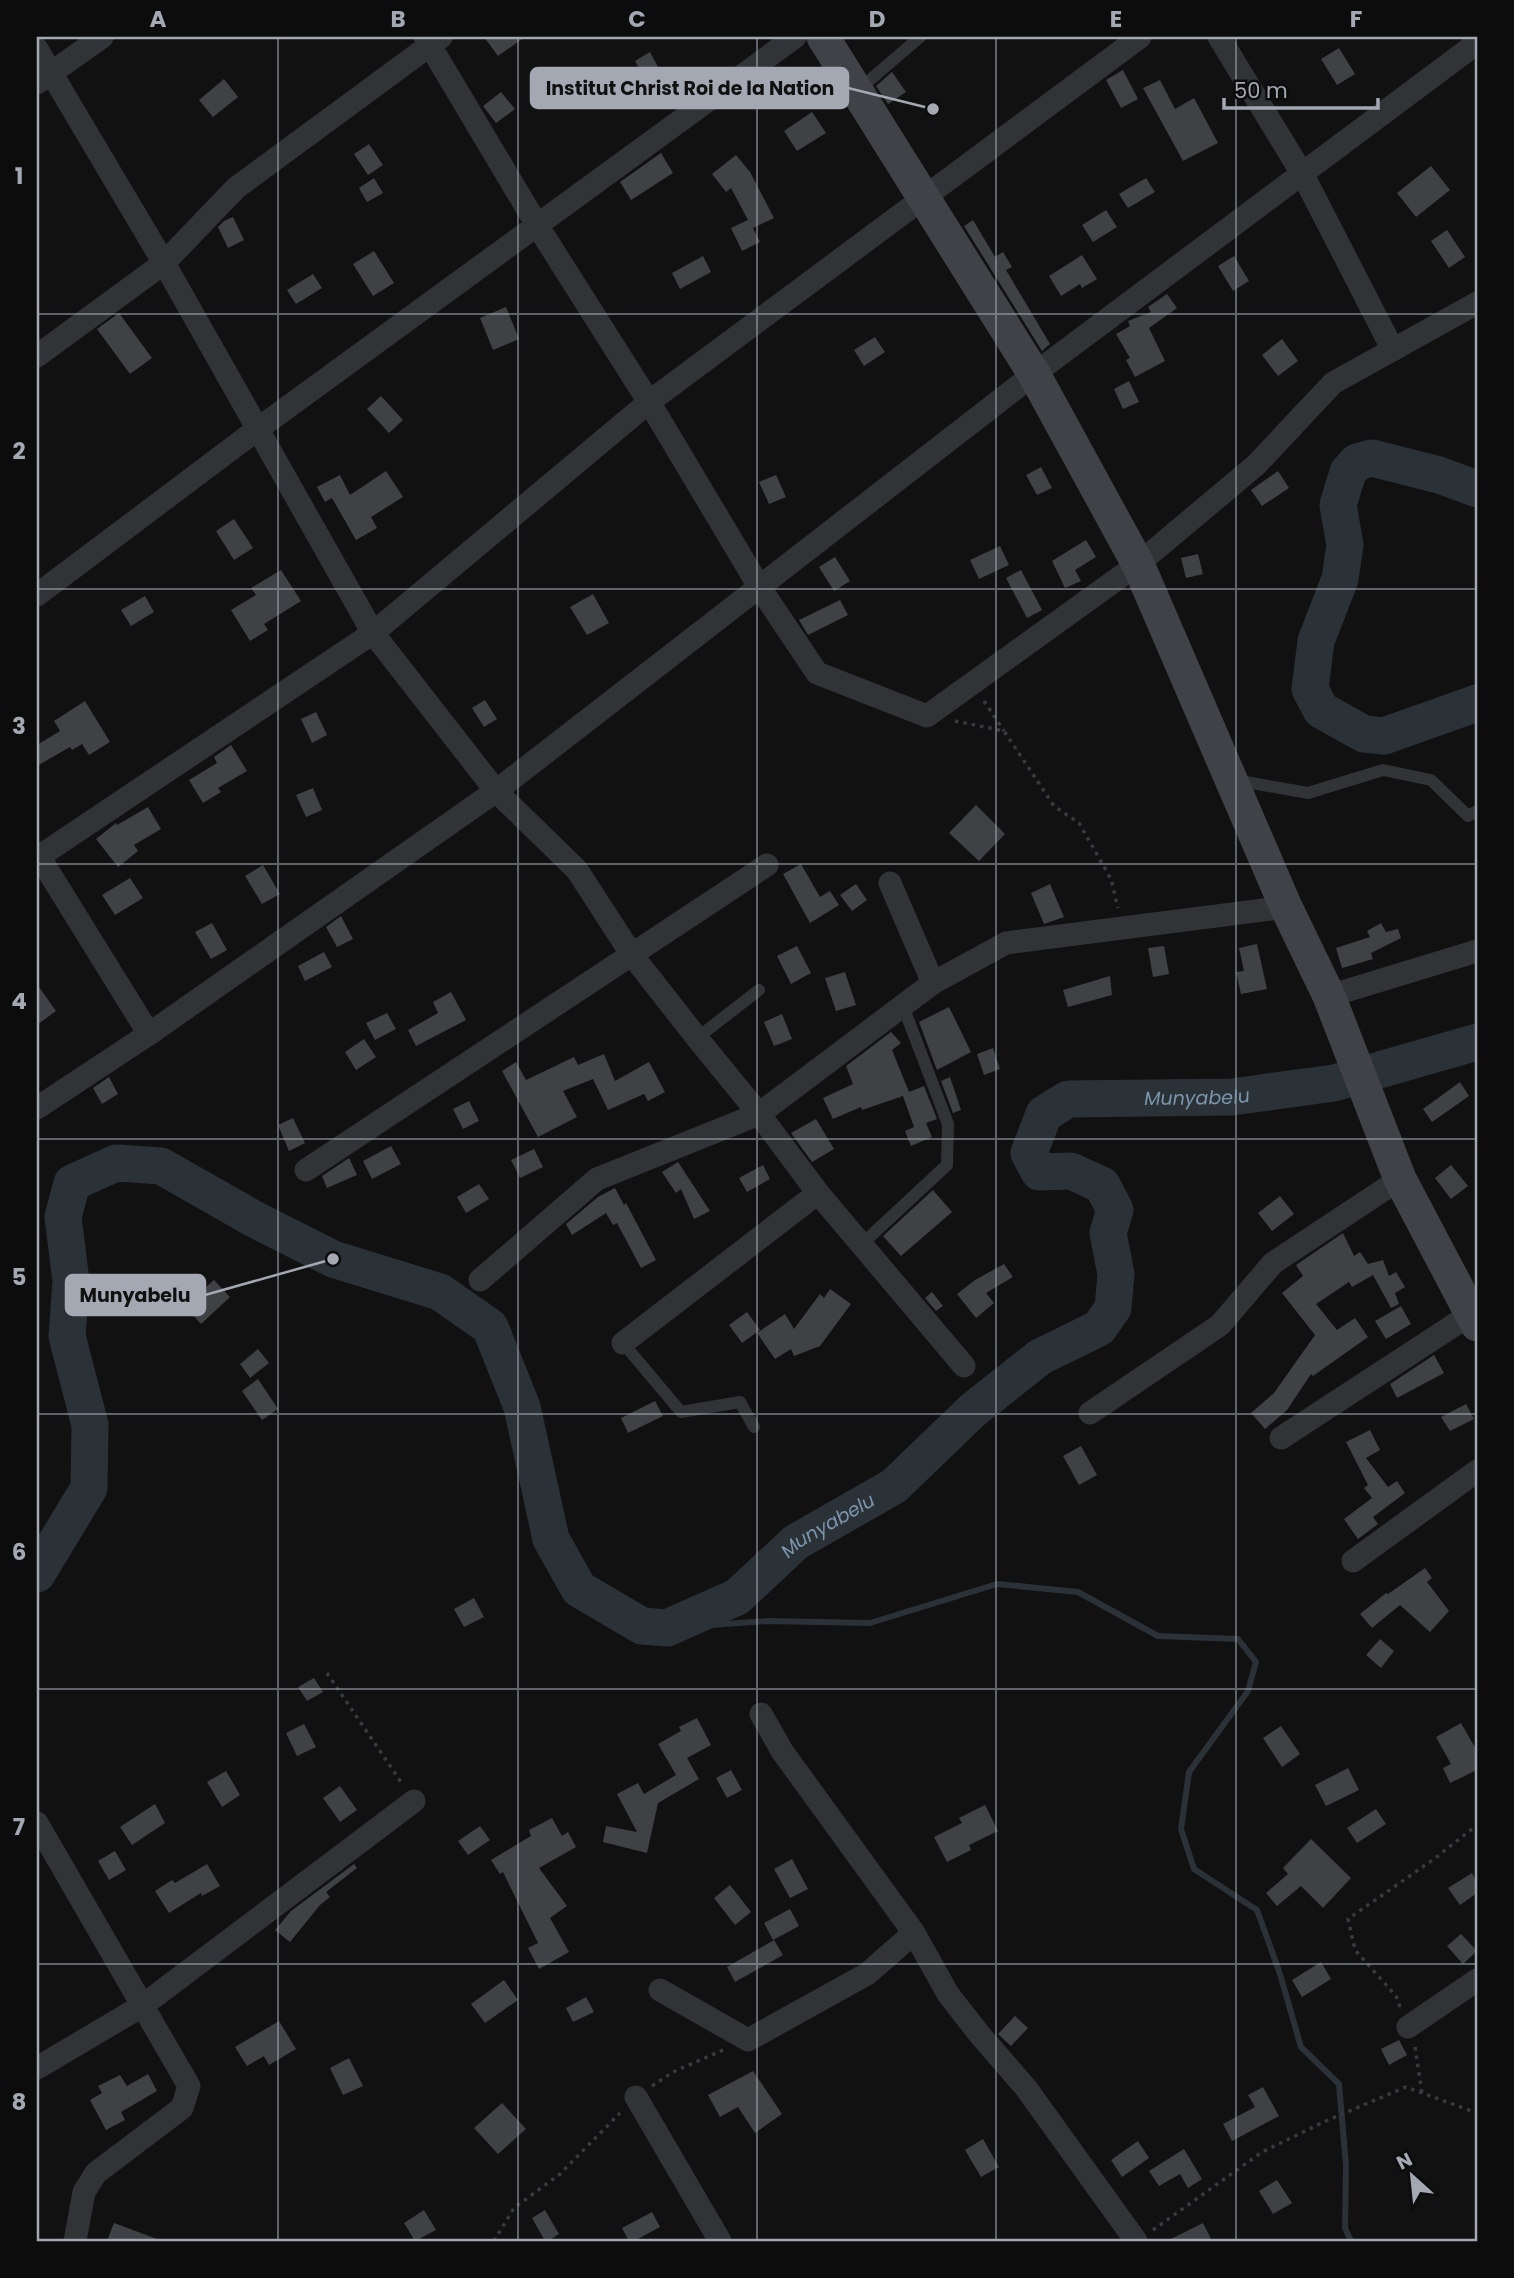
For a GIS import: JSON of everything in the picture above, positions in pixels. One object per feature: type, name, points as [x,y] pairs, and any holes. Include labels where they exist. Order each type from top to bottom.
[{"type":"street","points":[[44,78],[102,37]]},
{"type":"street","points":[[37,595],[259,428],[795,37]]},
{"type":"street","points":[[823,37],[1034,374],[1138,564],[1286,907],[1329,996],[1401,1179],[1475,1316],[1282,1438]]},
{"type":"street","points":[[149,1034],[37,856],[373,633],[649,402],[1140,37]]},
{"type":"street","points":[[1219,37],[1303,175],[1394,350]]},
{"type":"street","points":[[37,356],[164,263],[236,188],[432,39],[537,225],[649,402],[760,588],[817,673],[927,716],[1138,564],[1256,465],[1333,383],[1477,303]]},
{"type":"street","points":[[37,1108],[149,1034],[496,791],[1034,374],[1477,43]]},
{"type":"street","points":[[37,49],[44,78],[164,263],[373,633],[496,791],[577,870],[632,955],[696,1038],[759,1114],[818,1193],[964,1366]]},
{"type":"street","points":[[306,1170],[767,865]]},
{"type":"street","points":[[890,883],[933,983]]},
{"type":"street","points":[[480,1280],[597,1178],[759,1114],[933,983],[1006,943],[1286,907]]},
{"type":"street","points":[[1329,996],[1477,951]]},
{"type":"street","points":[[1090,1413],[1220,1325],[1273,1263],[1401,1179]]},
{"type":"street","points":[[623,1343],[818,1193]]},
{"type":"street","points":[[1353,1561],[1477,1471]]},
{"type":"street","points":[[761,1714],[782,1751],[914,1933],[948,1994],[979,2035],[1026,2088],[1142,2237]]},
{"type":"street","points":[[37,2068],[142,2006],[414,1801]]},
{"type":"street","points":[[37,1823],[189,2086],[181,2108],[96,2173],[84,2192],[75,2241]]},
{"type":"street","points":[[660,1990],[748,2040],[867,1974],[914,1933]]},
{"type":"street","points":[[1408,2027],[1477,1980]]},
{"type":"street","points":[[636,2097],[720,2241]]},
{"type":"lane","points":[[857,92],[920,37]]},
{"type":"lane","points":[[1231,779],[1308,793],[1383,770],[1431,780],[1468,816],[1477,811]]},
{"type":"lane","points":[[696,1038],[760,990]]},
{"type":"lane","points":[[862,1244],[947,1165],[948,1124],[902,1006]]},
{"type":"lane","points":[[623,1343],[681,1412],[740,1402],[754,1427]]},
{"type":"path","points":[[972,683],[1054,806],[1079,823],[1111,879],[1123,928]]},
{"type":"path","points":[[927,716],[1004,731]]},
{"type":"path","points":[[327,1672],[414,1801]]},
{"type":"path","points":[[1422,2093],[1417,2052],[1396,1996],[1355,1950],[1348,1919],[1434,1859],[1477,1825]]},
{"type":"path","points":[[494,2241],[514,2208],[560,2174],[636,2097],[673,2072],[748,2040]]},
{"type":"path","points":[[1142,2237],[1262,2152],[1406,2087],[1477,2113]]},
{"type":"building","points":[[484,37],[525,37],[498,56]]},
{"type":"building","points":[[1339,48],[1355,74],[1337,85],[1321,59]]},
{"type":"building","points":[[650,52],[664,78],[649,86],[635,61]]},
{"type":"building","points":[[1123,70],[1138,99],[1121,108],[1106,80]]},
{"type":"building","points":[[892,72],[906,92],[888,104],[876,86]]},
{"type":"building","points":[[224,79],[238,97],[213,117],[199,100]]},
{"type":"building","points":[[1160,80],[1175,109],[1194,98],[1218,143],[1183,161],[1143,88]]},
{"type":"building","points":[[501,92],[515,109],[496,123],[483,106]]},
{"type":"building","points":[[812,112],[826,133],[797,151],[784,131]]},
{"type":"building","points":[[369,144],[383,165],[368,175],[354,154]]},
{"type":"building","points":[[661,153],[673,173],[631,200],[620,182]]},
{"type":"building","points":[[736,155],[750,172],[774,218],[753,228],[760,242],[742,251],[731,228],[748,220],[731,188],[726,192],[712,174]]},
{"type":"building","points":[[1431,166],[1450,190],[1416,217],[1397,193]]},
{"type":"building","points":[[374,178],[383,193],[367,202],[359,188]]},
{"type":"building","points":[[1146,178],[1155,192],[1128,208],[1119,194]]},
{"type":"building","points":[[1106,210],[1117,227],[1093,242],[1082,225]]},
{"type":"building","points":[[233,217],[244,240],[228,248],[218,227]]},
{"type":"building","points":[[973,220],[995,257],[1003,252],[1012,267],[1006,270],[1050,344],[1042,351],[964,226]]},
{"type":"building","points":[[1447,230],[1465,257],[1449,268],[1431,241]]},
{"type":"building","points":[[374,251],[394,283],[373,296],[353,264]]},
{"type":"building","points":[[1082,255],[1097,279],[1082,288],[1080,284],[1061,296],[1049,276]]},
{"type":"building","points":[[703,256],[711,272],[680,289],[672,273]]},
{"type":"building","points":[[1234,256],[1249,281],[1233,291],[1218,266]]},
{"type":"building","points":[[313,274],[322,288],[296,304],[287,290]]},
{"type":"building","points":[[1167,294],[1177,308],[1149,328],[1165,361],[1135,377],[1126,360],[1130,358],[1116,334],[1130,326],[1128,321],[1151,312],[1148,307]]},
{"type":"building","points":[[506,307],[519,339],[493,350],[480,318]]},
{"type":"building","points":[[119,313],[152,358],[130,374],[97,329]]},
{"type":"building","points":[[875,337],[885,352],[864,366],[854,350]]},
{"type":"building","points":[[1282,339],[1298,361],[1278,376],[1262,355]]},
{"type":"building","points":[[1129,381],[1139,402],[1123,409],[1114,389]]},
{"type":"building","points":[[381,396],[403,420],[389,433],[367,409]]},
{"type":"building","points":[[1041,467],[1052,488],[1037,495],[1026,475]]},
{"type":"building","points":[[386,471],[403,497],[371,517],[377,528],[356,540],[332,498],[325,502],[317,487],[340,475],[350,495]]},
{"type":"building","points":[[1278,471],[1289,488],[1262,506],[1251,490]]},
{"type":"building","points":[[776,475],[786,497],[769,504],[759,482]]},
{"type":"building","points":[[234,519],[253,548],[234,560],[216,531]]},
{"type":"building","points":[[1086,540],[1096,557],[1075,570],[1081,581],[1065,588],[1052,561]]},
{"type":"building","points":[[1000,546],[1009,565],[979,579],[970,560]]},
{"type":"building","points":[[1198,554],[1203,574],[1186,578],[1181,558]]},
{"type":"building","points":[[835,557],[850,581],[834,591],[819,567]]},
{"type":"building","points":[[281,570],[301,601],[264,624],[268,630],[250,641],[231,610],[256,595],[251,588]]},
{"type":"building","points":[[1021,570],[1042,610],[1027,618],[1006,578]]},
{"type":"building","points":[[593,594],[609,623],[587,635],[570,607]]},
{"type":"building","points":[[145,596],[154,612],[131,626],[121,610]]},
{"type":"building","points":[[840,600],[848,615],[808,635],[799,620]]},
{"type":"building","points":[[485,700],[497,719],[484,727],[472,708]]},
{"type":"building","points":[[85,701],[110,742],[89,755],[82,744],[72,750],[70,747],[37,766],[37,745],[60,731],[54,721]]},
{"type":"building","points":[[316,712],[327,735],[312,743],[301,719]]},
{"type":"building","points":[[231,745],[247,771],[218,788],[221,792],[203,803],[189,780],[217,763],[214,757]]},
{"type":"building","points":[[313,788],[322,810],[306,817],[296,795]]},
{"type":"building","points":[[976,805],[1005,834],[979,861],[949,833]]},
{"type":"building","points":[[148,807],[161,829],[134,845],[138,851],[118,867],[96,839],[116,823],[117,825]]},
{"type":"building","points":[[801,864],[820,897],[830,891],[839,905],[810,923],[783,874]]},
{"type":"building","points":[[263,865],[280,894],[262,904],[245,876]]},
{"type":"building","points":[[130,878],[143,898],[115,915],[102,895]]},
{"type":"building","points":[[856,884],[867,900],[852,911],[840,895]]},
{"type":"building","points":[[1050,884],[1064,917],[1044,924],[1031,893]]},
{"type":"building","points":[[341,916],[353,939],[337,947],[326,927]]},
{"type":"building","points":[[212,923],[227,950],[211,959],[195,932]]},
{"type":"building","points":[[1381,923],[1386,932],[1398,929],[1401,938],[1371,953],[1373,959],[1342,968],[1336,948],[1370,937],[1367,931]]},
{"type":"building","points":[[1257,944],[1267,989],[1241,994],[1236,972],[1244,971],[1239,948]]},
{"type":"building","points":[[797,946],[811,973],[791,984],[777,956]]},
{"type":"building","points":[[1164,946],[1169,974],[1153,977],[1148,948]]},
{"type":"building","points":[[324,952],[332,967],[305,981],[298,966]]},
{"type":"building","points":[[845,972],[856,1005],[836,1011],[825,978]]},
{"type":"building","points":[[1110,976],[1112,995],[1068,1007],[1063,990]]},
{"type":"building","points":[[37,984],[56,1011],[37,1025]]},
{"type":"building","points":[[451,992],[466,1020],[416,1046],[408,1030],[438,1013],[433,1002]]},
{"type":"building","points":[[949,1007],[971,1052],[937,1070],[919,1022]]},
{"type":"building","points":[[387,1013],[396,1029],[375,1040],[366,1023]]},
{"type":"building","points":[[782,1014],[792,1039],[774,1046],[764,1022]]},
{"type":"building","points":[[891,1032],[901,1043],[892,1050],[909,1092],[924,1086],[937,1119],[926,1123],[932,1137],[911,1146],[905,1131],[914,1127],[903,1096],[862,1110],[861,1107],[833,1119],[823,1098],[853,1084],[846,1066]]},
{"type":"building","points":[[364,1039],[376,1057],[356,1070],[345,1052]]},
{"type":"building","points":[[993,1048],[1000,1069],[984,1075],[977,1054]]},
{"type":"building","points":[[604,1054],[615,1081],[649,1062],[665,1092],[648,1101],[644,1094],[608,1110],[593,1079],[563,1091],[577,1117],[538,1137],[502,1071],[516,1062],[526,1080],[574,1057],[578,1065]]},
{"type":"building","points":[[109,1077],[118,1094],[102,1104],[93,1088]]},
{"type":"building","points":[[950,1077],[961,1110],[953,1113],[941,1081]]},
{"type":"building","points":[[1460,1082],[1469,1096],[1432,1122],[1423,1109]]},
{"type":"building","points":[[469,1101],[479,1121],[463,1129],[453,1109]]},
{"type":"building","points":[[293,1118],[305,1143],[289,1151],[278,1125]]},
{"type":"building","points":[[816,1119],[834,1149],[812,1162],[791,1133]]},
{"type":"building","points":[[391,1146],[401,1164],[372,1179],[363,1161]]},
{"type":"building","points":[[534,1149],[543,1167],[520,1178],[511,1160]]},
{"type":"building","points":[[349,1158],[357,1175],[327,1188],[322,1176]]},
{"type":"building","points":[[678,1162],[710,1211],[694,1219],[681,1189],[676,1193],[662,1172]]},
{"type":"building","points":[[763,1165],[770,1179],[747,1192],[739,1178]]},
{"type":"building","points":[[1451,1165],[1468,1186],[1451,1199],[1435,1178]]},
{"type":"building","points":[[479,1184],[489,1199],[466,1213],[457,1197]]},
{"type":"building","points":[[615,1188],[624,1205],[626,1203],[656,1260],[641,1268],[617,1223],[613,1225],[606,1213],[572,1235],[566,1224],[598,1197]]},
{"type":"building","points":[[933,1190],[952,1212],[901,1256],[883,1236]]},
{"type":"building","points":[[1280,1196],[1294,1214],[1272,1231],[1258,1213]]},
{"type":"building","points":[[1343,1233],[1354,1256],[1360,1252],[1368,1264],[1383,1260],[1389,1276],[1396,1272],[1405,1287],[1395,1293],[1399,1304],[1391,1308],[1373,1275],[1352,1287],[1349,1282],[1316,1304],[1337,1330],[1355,1318],[1368,1337],[1313,1376],[1311,1374],[1287,1410],[1265,1429],[1251,1413],[1274,1393],[1315,1335],[1282,1293],[1303,1276],[1296,1265]]},
{"type":"building","points":[[1004,1264],[1013,1277],[986,1293],[994,1303],[976,1318],[957,1294],[975,1280]]},
{"type":"building","points":[[214,1280],[230,1297],[201,1324],[185,1306]]},
{"type":"building","points":[[830,1289],[851,1304],[820,1346],[794,1356],[791,1349],[775,1359],[757,1333],[785,1314],[794,1329],[820,1294],[824,1298]]},
{"type":"building","points":[[932,1292],[943,1306],[936,1311],[925,1298]]},
{"type":"building","points":[[1401,1306],[1411,1324],[1386,1339],[1375,1321]]},
{"type":"building","points":[[747,1312],[760,1330],[742,1343],[729,1325]]},
{"type":"building","points":[[258,1349],[269,1363],[250,1378],[240,1364]]},
{"type":"building","points":[[1434,1355],[1444,1373],[1397,1398],[1390,1384]]},
{"type":"building","points":[[258,1379],[278,1409],[262,1420],[242,1391]]},
{"type":"building","points":[[655,1401],[663,1416],[628,1433],[621,1418]]},
{"type":"building","points":[[1466,1404],[1474,1419],[1450,1431],[1441,1417]]},
{"type":"building","points":[[1370,1430],[1380,1450],[1366,1458],[1388,1487],[1397,1481],[1405,1493],[1373,1517],[1378,1524],[1358,1539],[1344,1519],[1372,1498],[1364,1488],[1368,1485],[1346,1442]]},
{"type":"building","points":[[1081,1446],[1097,1475],[1079,1485],[1063,1456]]},
{"type":"building","points":[[1425,1568],[1432,1578],[1427,1582],[1449,1611],[1430,1632],[1400,1605],[1372,1628],[1360,1614],[1386,1593]]},
{"type":"building","points":[[474,1598],[484,1617],[464,1627],[454,1609]]},
{"type":"building","points":[[1380,1639],[1394,1651],[1381,1668],[1366,1655]]},
{"type":"building","points":[[314,1678],[323,1692],[307,1701],[298,1687]]},
{"type":"building","points":[[697,1718],[711,1745],[687,1758],[699,1779],[658,1803],[647,1853],[603,1842],[606,1826],[637,1832],[617,1794],[638,1783],[644,1794],[676,1775],[658,1744],[681,1731],[679,1727]]},
{"type":"building","points":[[1461,1723],[1477,1751],[1477,1770],[1450,1783],[1443,1768],[1451,1764],[1436,1737]]},
{"type":"building","points":[[304,1724],[316,1747],[297,1756],[286,1733]]},
{"type":"building","points":[[1281,1726],[1300,1754],[1282,1767],[1263,1738]]},
{"type":"building","points":[[1348,1768],[1359,1790],[1326,1806],[1315,1785]]},
{"type":"building","points":[[731,1770],[742,1790],[727,1798],[716,1778]]},
{"type":"building","points":[[226,1771],[240,1795],[222,1807],[207,1782]]},
{"type":"building","points":[[340,1786],[357,1810],[340,1822],[323,1798]]},
{"type":"building","points":[[155,1804],[165,1823],[132,1845],[120,1827]]},
{"type":"building","points":[[985,1805],[998,1831],[969,1845],[971,1850],[947,1862],[934,1837],[962,1823],[959,1818]]},
{"type":"building","points":[[1376,1809],[1386,1824],[1357,1843],[1347,1828]]},
{"type":"building","points":[[552,1818],[562,1836],[568,1832],[576,1847],[539,1868],[567,1906],[550,1918],[569,1952],[539,1969],[528,1948],[538,1943],[503,1872],[500,1874],[491,1860],[531,1836],[529,1830]]},
{"type":"building","points":[[480,1826],[490,1840],[468,1855],[458,1841]]},
{"type":"building","points":[[1311,1839],[1351,1878],[1323,1908],[1301,1886],[1277,1906],[1266,1893],[1288,1874],[1283,1868]]},
{"type":"building","points":[[115,1851],[126,1870],[109,1880],[98,1861]]},
{"type":"building","points":[[792,1859],[808,1889],[790,1898],[774,1869]]},
{"type":"building","points":[[207,1864],[220,1886],[202,1896],[201,1893],[169,1913],[155,1891],[172,1880],[175,1883]]},
{"type":"building","points":[[354,1864],[357,1868],[326,1892],[330,1897],[320,1905],[290,1942],[275,1930],[291,1911]]},
{"type":"building","points":[[1472,1873],[1477,1882],[1477,1893],[1460,1905],[1448,1888]]},
{"type":"building","points":[[730,1885],[751,1912],[735,1925],[714,1898]]},
{"type":"building","points":[[790,1909],[799,1926],[773,1940],[764,1923]]},
{"type":"building","points":[[1461,1934],[1477,1951],[1463,1964],[1447,1946]]},
{"type":"building","points":[[774,1940],[783,1955],[735,1982],[727,1967]]},
{"type":"building","points":[[1321,1962],[1331,1979],[1302,1997],[1292,1980]]},
{"type":"building","points":[[504,1980],[518,2000],[485,2023],[471,2004]]},
{"type":"building","points":[[586,1997],[594,2012],[573,2022],[566,2008]]},
{"type":"building","points":[[1015,2016],[1028,2028],[1011,2046],[998,2034]]},
{"type":"building","points":[[279,2021],[296,2049],[269,2065],[264,2056],[247,2066],[235,2047]]},
{"type":"building","points":[[1399,2040],[1407,2055],[1389,2065],[1381,2049]]},
{"type":"building","points":[[349,2058],[363,2086],[343,2095],[330,2068]]},
{"type":"building","points":[[753,2071],[782,2114],[755,2133],[738,2107],[720,2117],[708,2095]]},
{"type":"building","points":[[148,2074],[157,2091],[121,2112],[125,2120],[106,2130],[90,2100],[102,2093],[98,2086],[120,2075],[127,2086]]},
{"type":"building","points":[[1263,2087],[1279,2116],[1232,2141],[1223,2124],[1255,2107],[1248,2095]]},
{"type":"building","points":[[502,2103],[526,2129],[498,2154],[474,2128]]},
{"type":"building","points":[[983,2139],[999,2167],[981,2177],[965,2150]]},
{"type":"building","points":[[1138,2141],[1149,2158],[1122,2177],[1111,2160]]},
{"type":"building","points":[[1184,2149],[1202,2179],[1188,2188],[1180,2174],[1159,2186],[1149,2171]]},
{"type":"building","points":[[1277,2180],[1292,2203],[1273,2214],[1259,2191]]},
{"type":"building","points":[[424,2210],[436,2230],[415,2241],[404,2223]]},
{"type":"building","points":[[545,2210],[559,2234],[548,2241],[545,2241],[532,2218]]},
{"type":"building","points":[[652,2212],[660,2227],[629,2241],[622,2228]]},
{"type":"building","points":[[114,2223],[157,2239],[157,2241],[107,2241]]},
{"type":"building","points":[[1203,2223],[1212,2241],[1167,2241]]},
{"type":"waterway","name":"Munyabelu","points":[[1477,489],[1439,475],[1372,458],[1357,462],[1348,472],[1338,505],[1345,545],[1340,579],[1316,641],[1310,689],[1321,710],[1364,734],[1384,736],[1477,703]]},
{"type":"waterway","name":"Munyabelu","points":[[37,1574],[89,1488],[90,1425],[67,1336],[71,1281],[63,1217],[72,1183],[116,1163],[161,1166],[254,1219],[333,1259],[440,1292],[490,1327],[522,1407],[551,1539],[579,1589],[642,1626],[667,1628],[737,1597],[796,1542],[894,1486],[973,1410],[1040,1357],[1099,1328],[1113,1308],[1116,1274],[1108,1233],[1115,1210],[1102,1185],[1071,1171],[1039,1172],[1029,1153],[1044,1114],[1068,1099],[1232,1097],[1334,1083],[1477,1042]]},
{"type":"waterway","points":[[667,1628],[768,1621],[870,1623],[997,1584],[1078,1592],[1158,1636],[1238,1639],[1256,1662],[1248,1691],[1189,1772],[1181,1829],[1194,1869],[1257,1910],[1280,1974],[1301,2047],[1339,2084],[1346,2165],[1345,2228],[1351,2241]]},
{"type":"place","name":"Institut Christ Roi de la Nation","points":[[933,109]]},
{"type":"place","name":"Munyabelu","points":[[333,1259]]}]
